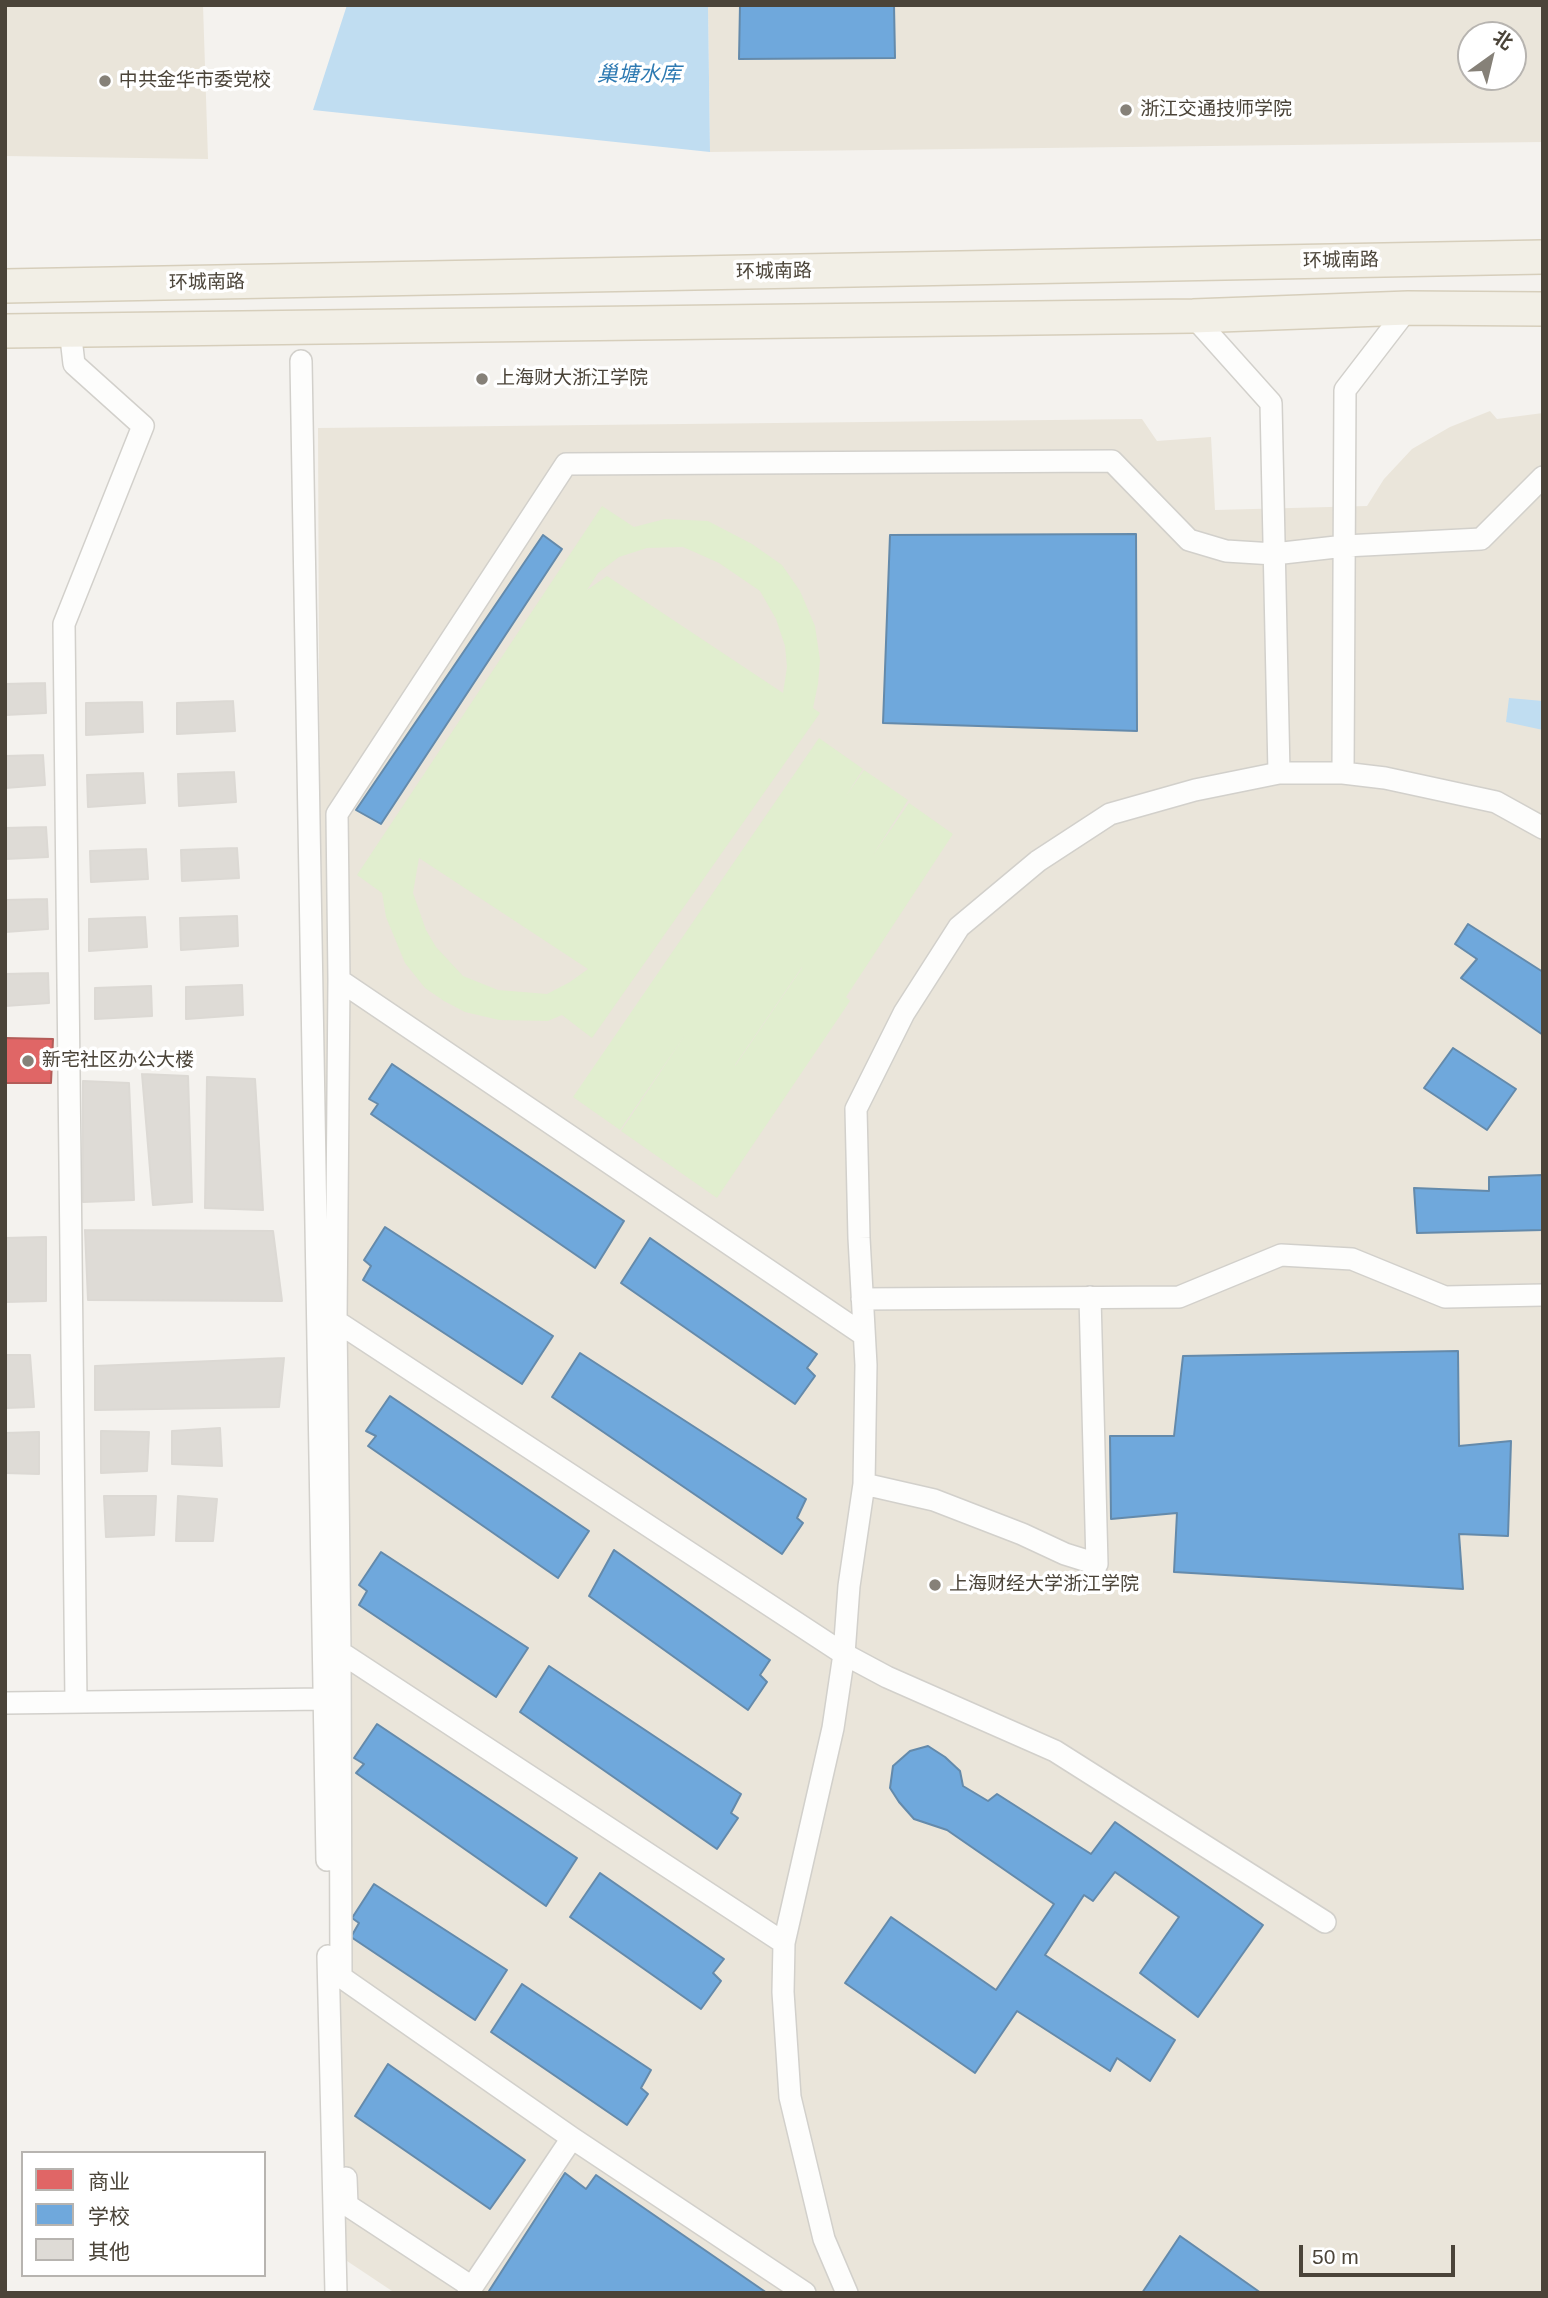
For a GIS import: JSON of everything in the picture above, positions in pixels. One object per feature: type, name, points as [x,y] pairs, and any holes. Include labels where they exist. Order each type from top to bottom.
[{"type":"main road","name":"环城南路","points":[[5,286],[1543,257]]},
{"type":"main road","points":[[5,331],[1193,316],[1408,308],[1543,309]]},
{"type":"street","points":[[1343,773],[1345,390],[1408,308]]},
{"type":"street","points":[[1193,316],[1271,403],[1279,773]]},
{"type":"street","points":[[70,329],[74,364],[143,426],[64,624],[76,1702]]},
{"type":"street","points":[[301,361],[336,2293]]},
{"type":"street","points":[[572,2138],[470,2290],[347,2205],[341,1977],[336,1321],[339,980],[337,814],[566,464],[1112,461],[1189,540],[1226,551],[1274,554],[1481,539],[1543,477]]},
{"type":"street","points":[[847,2293],[824,2239],[790,2097],[783,1992],[784,1942],[833,1728],[863,1484],[864,1335],[856,1109],[904,1013],[959,927],[1038,860],[1110,814],[1195,790],[1279,773],[1343,773],[1385,778],[1496,802],[1543,828]]},
{"type":"street","points":[[339,980],[864,1335]]},
{"type":"street","points":[[862,1299],[1178,1297],[1280,1255],[1352,1259],[1445,1297],[1543,1295]]},
{"type":"street","points":[[863,1484],[934,1500],[1022,1534],[1065,1554],[1097,1564],[1090,1297]]},
{"type":"street","points":[[336,1321],[844,1654],[887,1677],[1055,1751],[1325,1922]]},
{"type":"street","points":[[340,1652],[784,1942]]},
{"type":"street","points":[[5,1703],[324,1699]]},
{"type":"street","points":[[341,1977],[572,2138],[806,2293]]},
{"type":"shaded area","name":"中共金华市委党校","points":[[5,5],[203,5],[208,159],[5,156]]},
{"type":"shaded area","name":"浙江交通技师学院","points":[[708,5],[1543,5],[1543,142],[710,152]]},
{"type":"shaded area","name":"上海财经大学浙江学院","points":[[1490,411],[1497,419],[1543,413],[1543,2293],[395,2293],[335,2253],[320,916],[318,428],[1142,419],[1157,441],[1211,437],[1215,510],[1367,506],[1384,479],[1412,449],[1450,427]]},
{"type":"green space","points":[[602,506],[634,527],[665,519],[708,521],[752,544],[782,565],[800,591],[815,626],[820,660],[813,708],[820,713],[592,1038],[562,1015],[548,1021],[499,1020],[465,1012],[425,988],[405,963],[386,917],[382,893],[357,875]],"holes":[[[683,547],[719,563],[760,591],[776,619],[785,646],[787,667],[783,693],[607,576],[587,590],[598,573],[619,557],[647,548]],[[419,858],[588,969],[547,994],[498,990],[463,976],[436,947],[426,930],[413,893]]]},
{"type":"green space","points":[[819,738],[863,769],[846,796],[864,770],[908,800],[873,855],[909,803],[953,834],[846,997],[850,1001],[717,1198],[621,1131],[687,1032],[620,1130],[573,1097]],"holes":[[[802,967],[802,968],[735,1066]]]},
{"type":"water","name":"巢塘水库","points":[[347,5],[708,5],[710,152],[313,110]]},
{"type":"water","points":[[1509,698],[1543,701],[1543,730],[1506,722]]},
{"type":"building: 商业","name":"新宅社区办公大楼","points":[[5,1038],[53,1039],[51,1083],[5,1083]]},
{"type":"building: 学校","points":[[740,5],[894,5],[895,58],[739,59]]},
{"type":"building: 学校","points":[[1136,534],[1137,731],[883,723],[890,535]]},
{"type":"building: 学校","points":[[543,535],[562,549],[381,824],[356,810]]},
{"type":"building: 学校","points":[[1468,924],[1543,972],[1543,1035],[1461,978],[1477,959],[1455,944]]},
{"type":"building: 学校","points":[[1453,1048],[1516,1089],[1487,1130],[1424,1088]]},
{"type":"building: 学校","points":[[392,1064],[624,1221],[595,1268],[371,1114],[378,1104],[369,1099]]},
{"type":"building: 学校","points":[[1543,1175],[1543,1230],[1417,1233],[1414,1188],[1489,1191],[1489,1177]]},
{"type":"building: 学校","points":[[385,1227],[553,1336],[522,1384],[363,1280],[371,1266],[364,1260]]},
{"type":"building: 学校","points":[[650,1238],[817,1354],[807,1368],[815,1376],[795,1404],[621,1283]]},
{"type":"building: 学校","points":[[1458,1351],[1459,1446],[1511,1441],[1508,1536],[1459,1534],[1463,1589],[1174,1572],[1177,1513],[1111,1519],[1110,1436],[1174,1436],[1183,1356]]},
{"type":"building: 学校","points":[[580,1353],[806,1499],[797,1518],[803,1523],[782,1554],[552,1397]]},
{"type":"building: 学校","points":[[390,1396],[589,1531],[558,1578],[368,1446],[376,1436],[366,1431]]},
{"type":"building: 学校","points":[[614,1550],[770,1660],[760,1675],[767,1682],[748,1710],[589,1596]]},
{"type":"building: 学校","points":[[381,1552],[528,1648],[496,1697],[359,1605],[367,1591],[359,1585]]},
{"type":"building: 学校","points":[[549,1666],[741,1794],[731,1813],[738,1818],[717,1849],[520,1712]]},
{"type":"building: 学校","points":[[377,1724],[577,1858],[546,1906],[356,1773],[364,1764],[354,1758]]},
{"type":"building: 学校","points":[[928,1746],[960,1771],[963,1786],[988,1801],[997,1794],[1091,1854],[1115,1822],[1263,1925],[1198,2017],[1140,1973],[1179,1917],[1115,1872],[1093,1901],[1084,1895],[1045,1955],[1175,2040],[1150,2081],[1117,2058],[1110,2071],[1017,2011],[975,2073],[845,1983],[891,1917],[996,1990],[1054,1904],[947,1830],[914,1819],[899,1802],[890,1788],[893,1766],[910,1751]]},
{"type":"building: 学校","points":[[600,1873],[724,1959],[713,1973],[721,1981],[701,2009],[570,1917]]},
{"type":"building: 学校","points":[[374,1884],[507,1970],[475,2020],[351,1937],[359,1923],[352,1918]]},
{"type":"building: 学校","points":[[522,1984],[651,2070],[641,2088],[648,2094],[627,2125],[491,2032]]},
{"type":"building: 学校","points":[[388,2064],[525,2160],[490,2209],[355,2116]]},
{"type":"building: 学校","points":[[565,2173],[586,2189],[596,2175],[767,2293],[492,2293],[489,2291]]},
{"type":"building: 学校","points":[[1180,2236],[1261,2293],[1142,2293]]},
{"type":"building: 其他","points":[[45,683],[46,713],[5,715],[5,684]]},
{"type":"building: 其他","points":[[233,701],[235,731],[177,734],[177,703]]},
{"type":"building: 其他","points":[[142,702],[143,732],[86,735],[86,703]]},
{"type":"building: 其他","points":[[43,755],[45,785],[5,788],[5,756]]},
{"type":"building: 其他","points":[[234,772],[236,802],[179,806],[178,774]]},
{"type":"building: 其他","points":[[143,773],[145,803],[88,807],[87,775]]},
{"type":"building: 其他","points":[[46,827],[48,857],[5,859],[5,828]]},
{"type":"building: 其他","points":[[237,848],[239,878],[182,881],[181,850]]},
{"type":"building: 其他","points":[[146,849],[148,879],[91,882],[90,851]]},
{"type":"building: 其他","points":[[47,899],[48,929],[5,932],[5,900]]},
{"type":"building: 其他","points":[[237,916],[238,946],[181,950],[180,918]]},
{"type":"building: 其他","points":[[145,917],[147,947],[89,951],[89,919]]},
{"type":"building: 其他","points":[[48,973],[49,1003],[5,1006],[5,974]]},
{"type":"building: 其他","points":[[242,985],[243,1015],[186,1019],[186,987]]},
{"type":"building: 其他","points":[[151,986],[152,1016],[95,1019],[95,988]]},
{"type":"building: 其他","points":[[142,1074],[188,1076],[192,1202],[153,1205]]},
{"type":"building: 其他","points":[[207,1077],[255,1079],[263,1210],[205,1208]]},
{"type":"building: 其他","points":[[83,1081],[129,1083],[134,1200],[83,1202]]},
{"type":"building: 其他","points":[[85,1230],[273,1231],[282,1301],[88,1300]]},
{"type":"building: 其他","points":[[46,1237],[46,1301],[5,1302],[5,1238]]},
{"type":"building: 其他","points":[[5,1355],[30,1355],[34,1407],[5,1408]]},
{"type":"building: 其他","points":[[284,1358],[279,1407],[95,1410],[95,1366]]},
{"type":"building: 其他","points":[[220,1428],[222,1466],[172,1464],[172,1431]]},
{"type":"building: 其他","points":[[101,1431],[149,1432],[147,1471],[101,1473]]},
{"type":"building: 其他","points":[[39,1432],[39,1474],[5,1473],[5,1433]]},
{"type":"building: 其他","points":[[104,1496],[156,1496],[154,1535],[106,1537]]},
{"type":"building: 其他","points":[[178,1496],[217,1499],[213,1541],[176,1541]]},
{"type":"place","name":"中共金华市委党校","points":[[105,81]]},
{"type":"place","name":"浙江交通技师学院","points":[[1126,110]]},
{"type":"place","name":"上海财大浙江学院","points":[[482,379]]},
{"type":"place","name":"新宅社区办公大楼","points":[[28,1061]]},
{"type":"place","name":"上海财经大学浙江学院","points":[[935,1585]]}]
